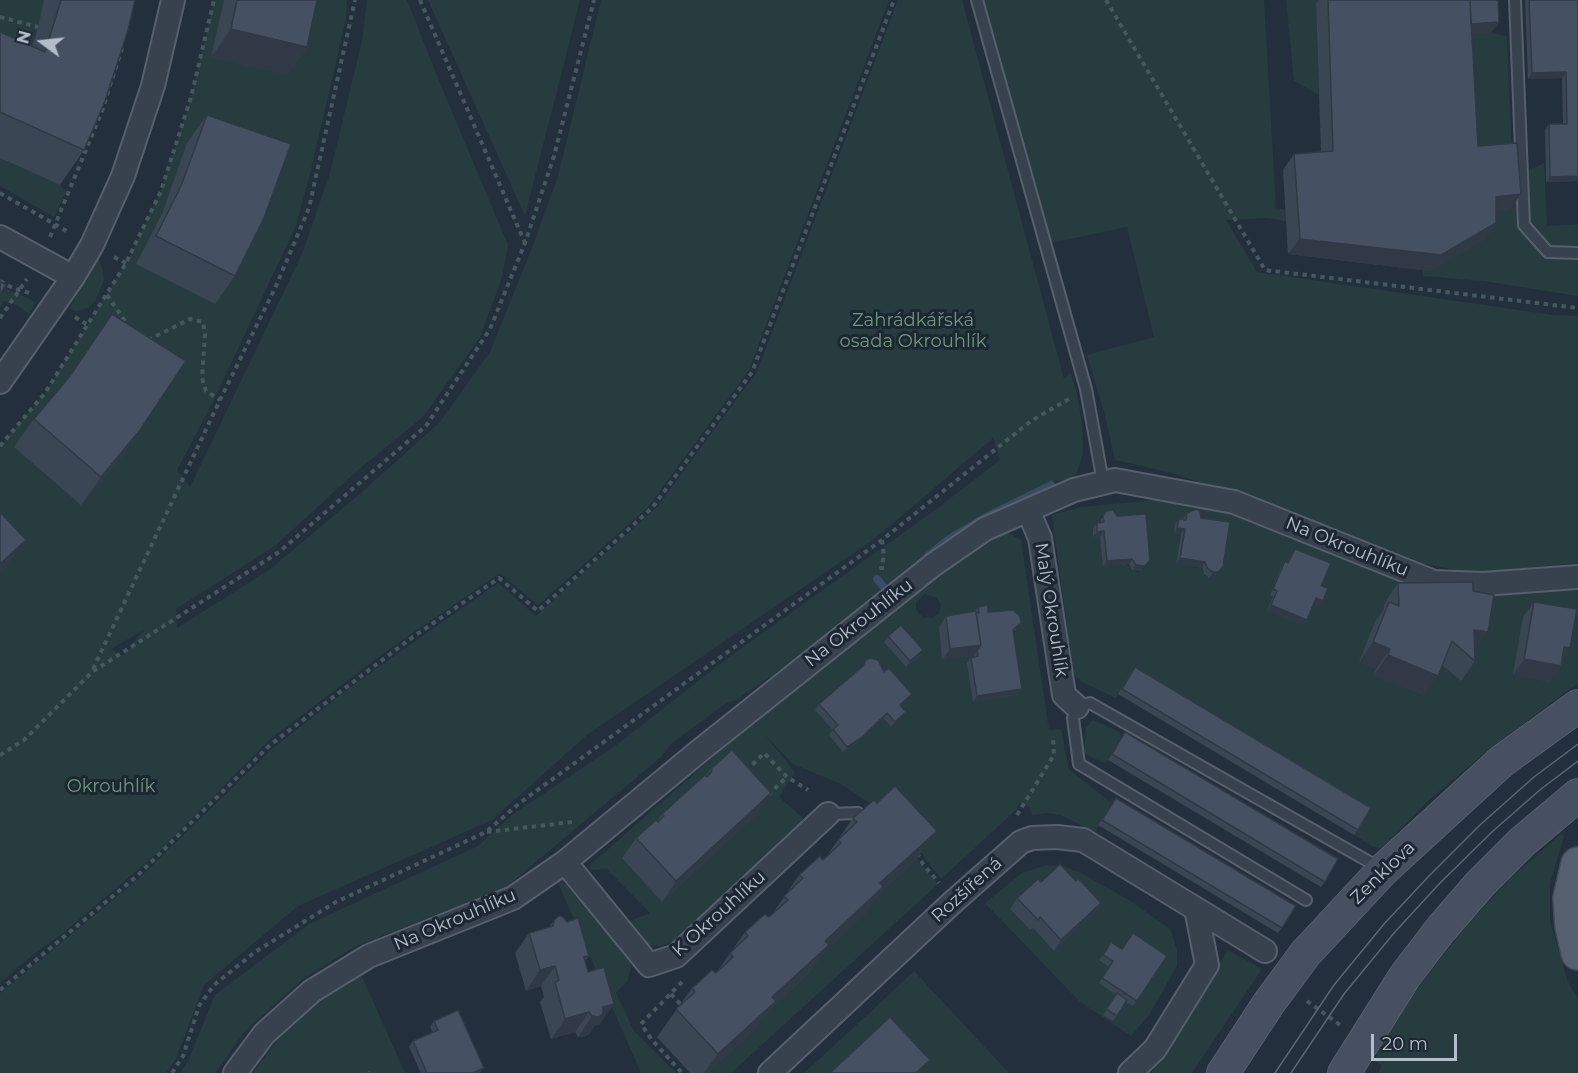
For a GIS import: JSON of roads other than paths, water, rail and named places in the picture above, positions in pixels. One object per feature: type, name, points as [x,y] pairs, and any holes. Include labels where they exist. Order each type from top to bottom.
[{"type":"main road","name":"Zenklova","points":[[1223,1073],[1269,1003],[1305,954],[1383,870],[1502,761],[1578,706]]},
{"type":"main road","points":[[1344,1073],[1405,976],[1441,929],[1480,884],[1522,842],[1578,795]]},
{"type":"main road","points":[[1578,864],[1570,898],[1572,926],[1578,953]]},
{"type":"street","points":[[0,382],[73,277],[92,245],[123,176],[153,86],[173,0]]},
{"type":"street","points":[[0,237],[73,277]]},
{"type":"street","name":"Na Okrouhlíku","points":[[235,1073],[264,1034],[312,991],[369,956],[513,898],[565,862],[698,752],[933,565],[985,529],[1074,490],[1115,480],[1234,502],[1434,582],[1484,584],[1578,577]]},
{"type":"street","name":"Malý Okrouhlík","points":[[1028,510],[1040,538],[1064,695],[1077,707]]},
{"type":"street","name":"K Okrouhlíku","points":[[565,862],[649,966],[676,956],[828,814]]},
{"type":"street","name":"Rozšířená","points":[[770,1073],[954,901],[1021,842],[1032,838],[1057,837],[1083,840],[1265,951]]},
{"type":"street","points":[[1130,1073],[1155,1049],[1207,965],[1196,909]]},
{"type":"lane","points":[[977,0],[1086,389],[1103,482]]},
{"type":"lane","points":[[1515,0],[1524,225],[1548,252],[1578,253]]},
{"type":"lane","points":[[1306,900],[1079,764],[1073,718],[1077,707],[1090,703],[1383,870]]},
{"type":"lane","points":[[828,814],[858,813]]},
{"type":"waterway","points":[[928,556],[949,539],[990,515],[1051,485]]},
{"type":"waterway","points":[[877,579],[887,591],[893,585]]},
{"type":"tram line","points":[[1275,1073],[1334,985],[1384,924],[1481,824],[1534,777],[1578,744]]},
{"type":"tram line","points":[[1291,1073],[1344,994],[1394,933],[1440,883],[1493,831],[1541,789],[1578,761]]},
{"type":"park label","name":"Zahrádkářská osada Okrouhlík","points":[[913,331]]},
{"type":"park label","name":"Okrouhlík","points":[[111,787]]}]
